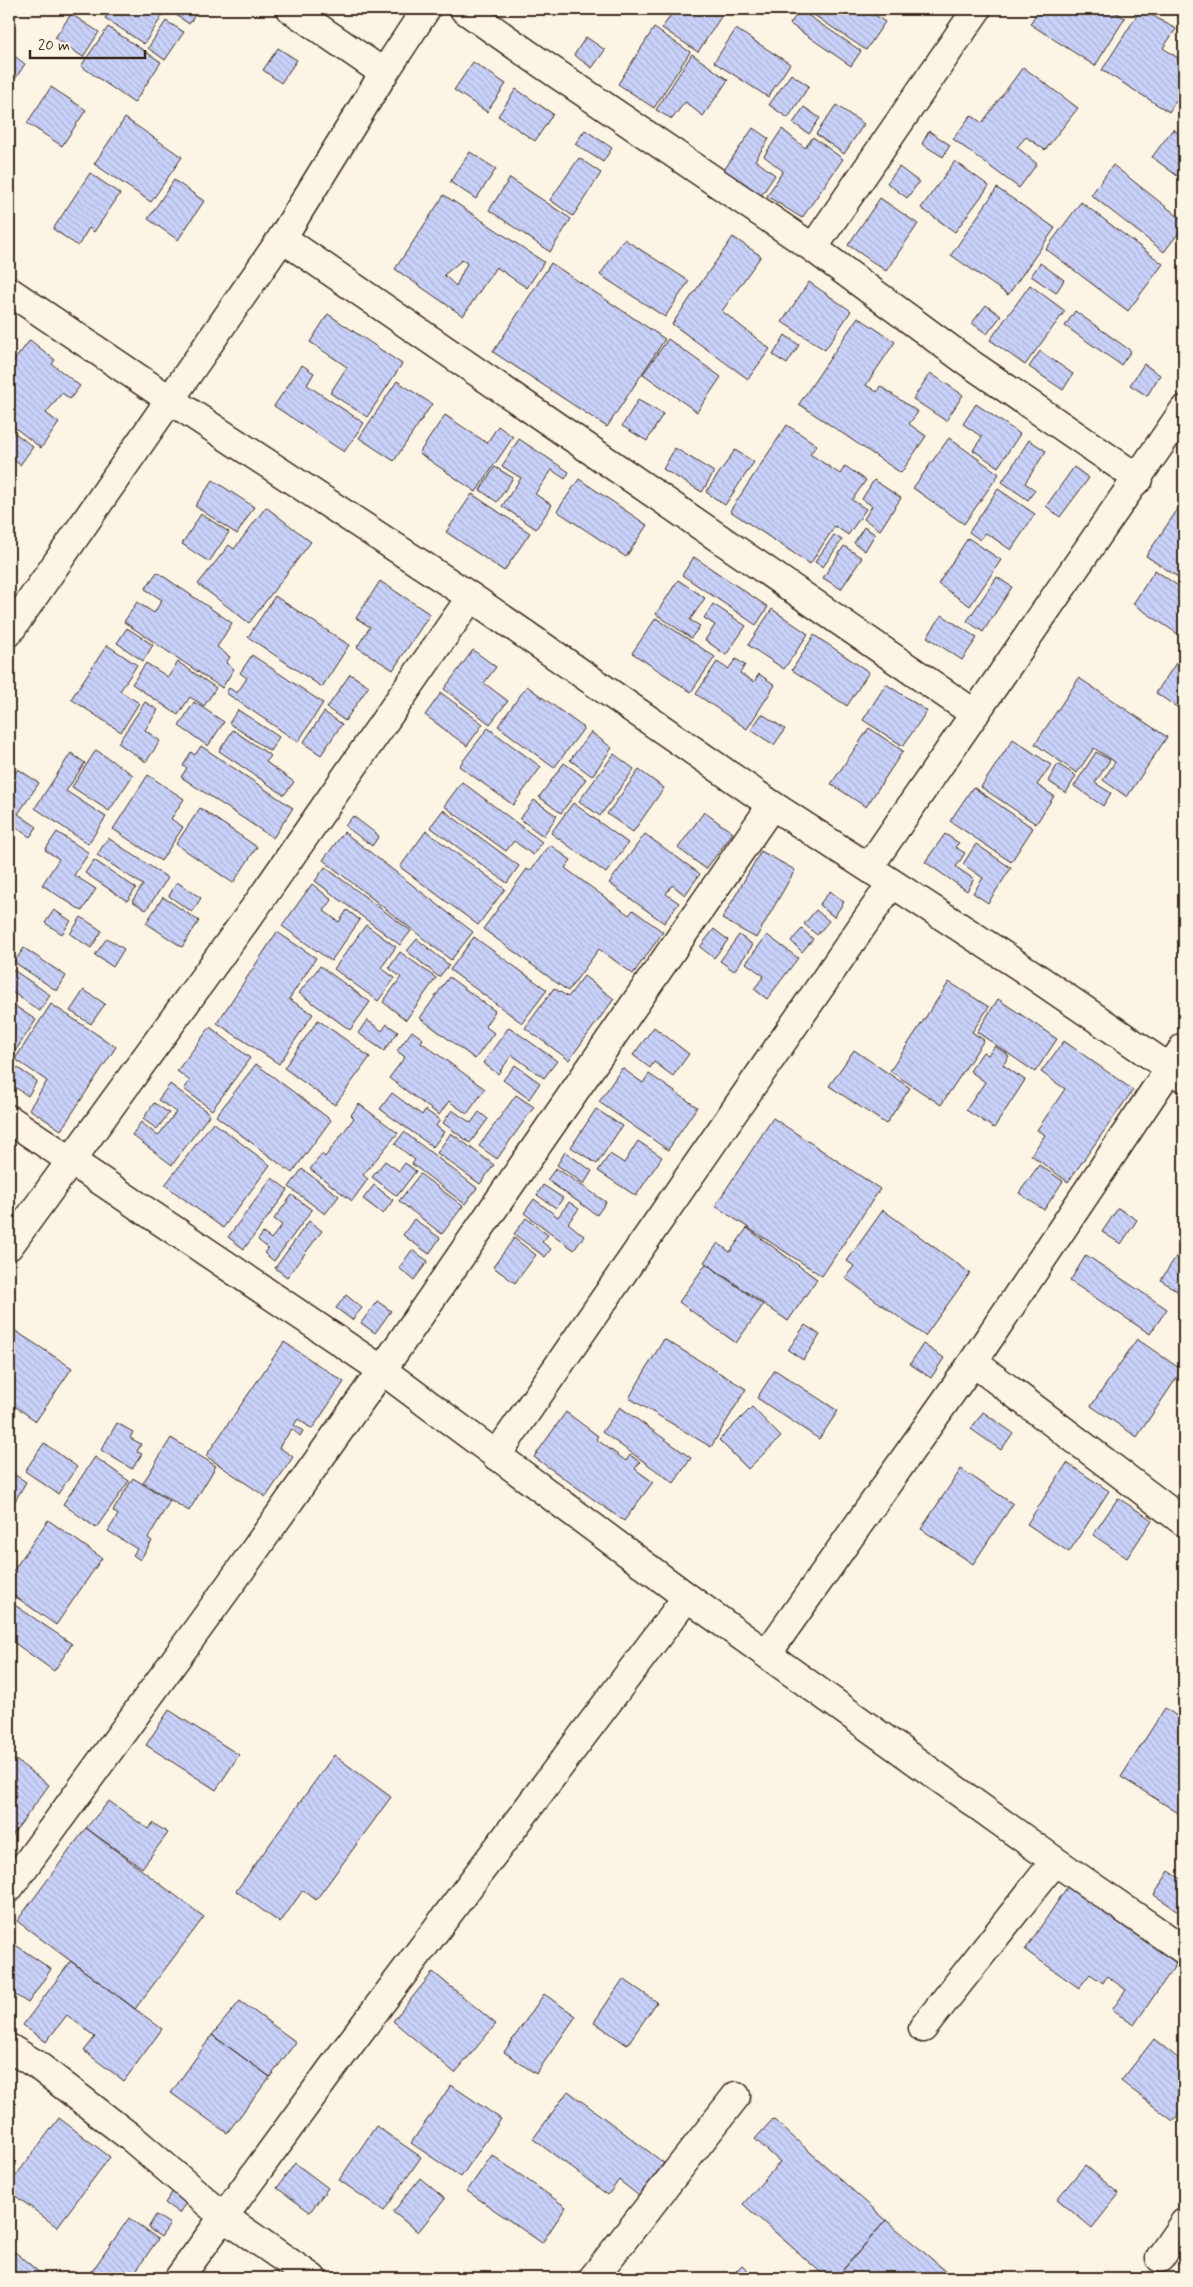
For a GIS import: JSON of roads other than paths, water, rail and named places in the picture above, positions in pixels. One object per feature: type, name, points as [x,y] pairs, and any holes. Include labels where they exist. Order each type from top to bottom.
[{"type":"street","points":[[291,9],[384,73]]},
{"type":"street","points":[[9,632],[282,238],[426,9]]},
{"type":"street","points":[[464,9],[813,248],[964,360],[1139,479]]},
{"type":"street","points":[[813,248],[977,9]]},
{"type":"street","points":[[282,238],[975,714]]},
{"type":"street","points":[[9,291],[169,399],[471,597],[772,805],[1024,969],[1180,1064],[767,1654]]},
{"type":"street","points":[[869,867],[1139,479],[1184,410]]},
{"type":"street","points":[[9,1246],[256,906],[471,597]]},
{"type":"street","points":[[9,1888],[242,1568],[382,1370],[772,805]]},
{"type":"street","points":[[496,1456],[892,883]]},
{"type":"street","points":[[9,1119],[70,1162],[382,1370],[686,1597],[1055,1861],[1184,1950]]},
{"type":"street","points":[[973,1362],[1184,1522]]},
{"type":"street","points":[[179,2278],[344,2052],[686,1597]]},
{"type":"street","points":[[923,2028],[1055,1861]]},
{"type":"street","points":[[9,2048],[37,2065],[134,2140],[224,2217],[312,2278]]},
{"type":"street","points":[[593,2278],[736,2096]]},
{"type":"street","points":[[1160,2258],[1184,2223]]}]
